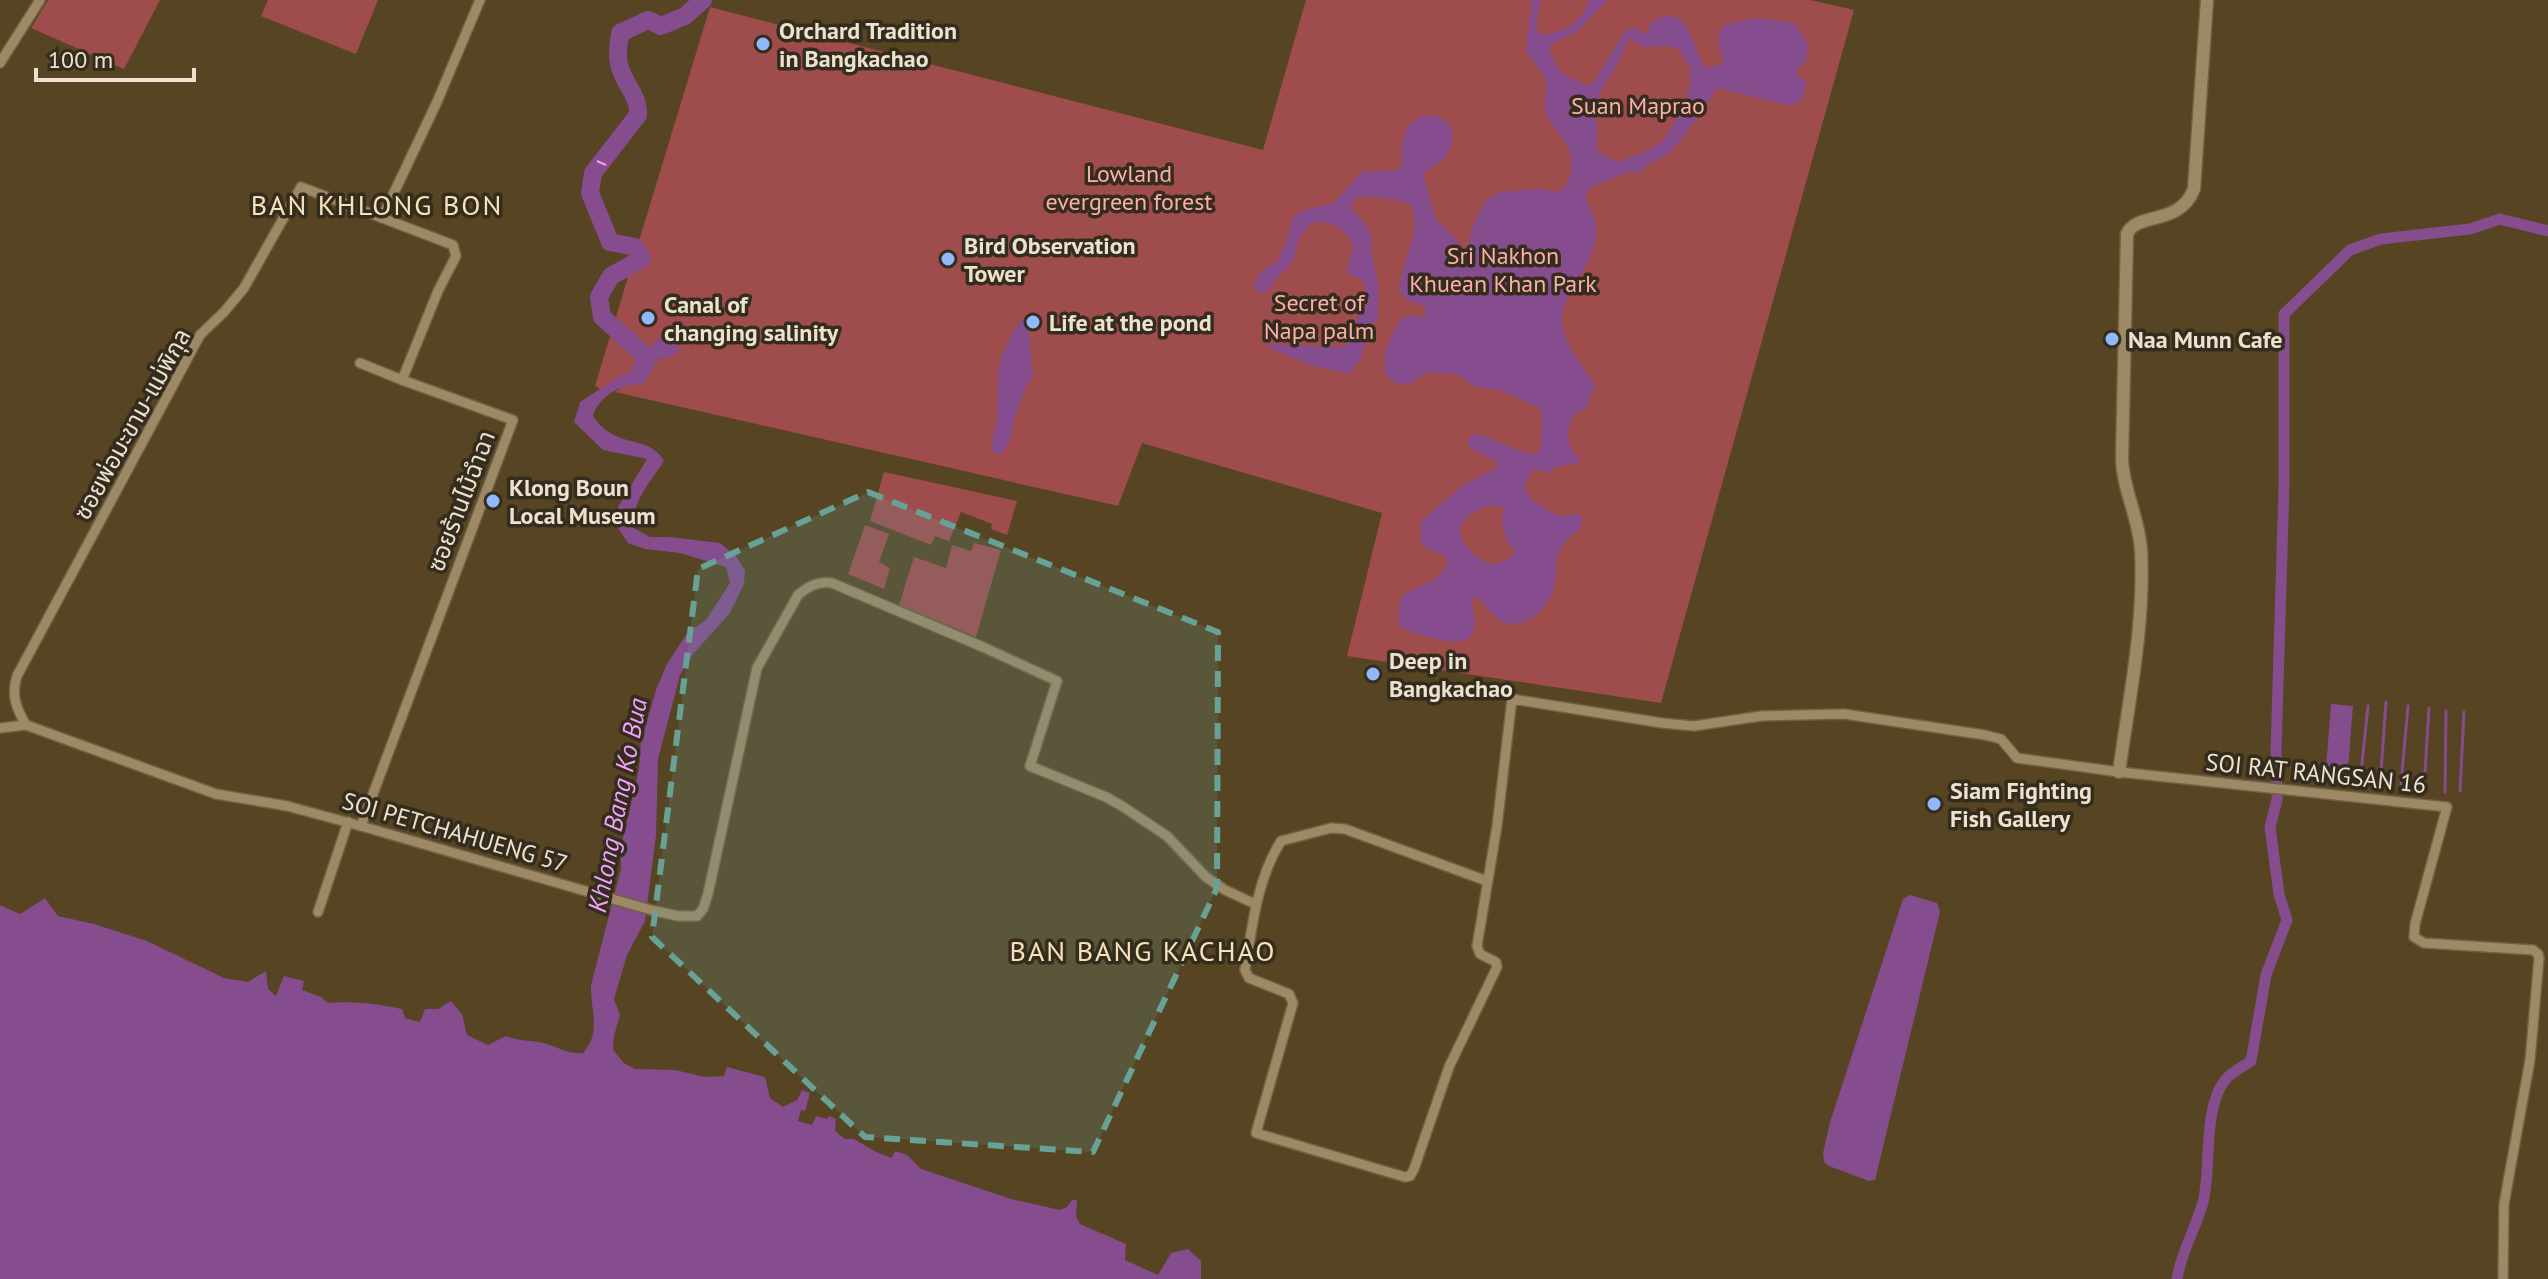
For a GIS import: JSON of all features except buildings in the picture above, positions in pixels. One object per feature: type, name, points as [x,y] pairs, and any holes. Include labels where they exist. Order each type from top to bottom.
[{"type":"street","points":[[0,63],[40,0]]},
{"type":"street","points":[[360,363],[402,380],[438,291],[456,256],[453,245],[382,218],[437,102],[480,0]]},
{"type":"street","points":[[2119,772],[2141,608],[2139,536],[2122,459],[2127,234],[2133,225],[2181,208],[2189,201],[2194,189],[2207,0]]},
{"type":"street","name":"ซอยพ่อมะขาม-แม่พิกุล","points":[[26,725],[16,708],[14,687],[17,676],[200,335],[244,288],[301,187],[382,218]]},
{"type":"street","name":"ซอยร้านไม้ฉำฉา","points":[[361,826],[513,420],[402,380]]},
{"type":"street","name":"SOI PETCHAHUENG 57","points":[[0,728],[26,725],[216,794],[287,806],[651,910],[697,916],[703,909],[712,879],[757,668],[798,595],[822,582],[846,588],[1057,681],[1030,766],[1122,806],[1167,836],[1206,877],[1255,904]]},
{"type":"street","name":"SOI RAT RANGSAN 16","points":[[1487,881],[1497,826],[1512,699],[1694,726],[1761,716],[1844,714],[2001,739],[2017,758],[2447,807],[2414,937],[2424,943],[2533,950],[2538,954],[2530,1060],[2504,1204],[2503,1279]]},
{"type":"street","points":[[318,912],[348,822]]},
{"type":"street","points":[[1331,828],[1358,833],[1487,881],[1477,946],[1480,954],[1496,962],[1497,967],[1449,1067],[1410,1176],[1256,1133],[1293,1003],[1289,994],[1249,978],[1245,970],[1255,904],[1274,851],[1281,841],[1331,828]]},
{"type":"highlighted area","points":[[868,492],[1218,632],[1217,888],[1093,1152],[865,1137],[652,937],[698,569]]},
{"type":"green space","points":[[48,0],[160,0],[124,69],[31,28]]},
{"type":"green space","points":[[268,0],[378,0],[356,54],[261,16]]},
{"type":"green space","name":"Sri Nakhon Khuean Khan Park","points":[[1306,0],[1810,0],[1854,10],[1661,703],[1347,656],[1382,513],[1142,443],[1118,506],[615,392],[627,383],[639,384],[650,362],[670,357],[675,342],[659,338],[632,372],[600,389],[595,386],[710,7],[1263,150]]},
{"type":"green space","points":[[884,472],[1017,501],[1007,535],[991,529],[992,524],[961,512],[949,541],[935,536],[931,545],[870,521]]},
{"type":"green space","points":[[865,525],[889,534],[879,562],[890,568],[884,589],[848,574]]},
{"type":"green space","points":[[974,543],[1001,550],[976,637],[899,605],[914,557],[946,568],[952,545],[971,551]]},
{"type":"shaded area","points":[[1532,0],[1540,0],[1536,28],[1540,34],[1548,34],[1577,21],[1589,0],[1607,0],[1578,31],[1552,44],[1549,50],[1562,74],[1586,85],[1593,83],[1626,30],[1636,28],[1643,33],[1648,32],[1651,22],[1664,17],[1682,21],[1705,68],[1723,64],[1718,36],[1724,25],[1754,18],[1794,23],[1807,42],[1807,60],[1795,71],[1807,84],[1801,101],[1789,105],[1717,88],[1690,129],[1667,154],[1640,173],[1628,172],[1589,188],[1585,197],[1595,220],[1593,248],[1562,313],[1567,341],[1595,385],[1586,409],[1580,410],[1572,418],[1568,430],[1571,449],[1580,459],[1578,463],[1555,467],[1550,472],[1532,471],[1524,486],[1532,500],[1558,516],[1578,514],[1581,527],[1560,550],[1551,595],[1535,615],[1520,623],[1503,622],[1476,597],[1471,602],[1475,624],[1473,632],[1463,640],[1445,641],[1414,633],[1398,624],[1401,597],[1439,576],[1448,562],[1445,555],[1427,549],[1421,542],[1421,521],[1465,484],[1498,467],[1495,460],[1469,448],[1468,439],[1473,434],[1538,454],[1542,425],[1540,408],[1499,390],[1473,386],[1460,375],[1426,373],[1411,383],[1398,384],[1386,376],[1388,346],[1401,319],[1411,315],[1422,317],[1426,313],[1424,306],[1409,301],[1400,293],[1400,282],[1413,239],[1411,205],[1385,198],[1358,197],[1351,205],[1371,236],[1378,282],[1378,317],[1368,330],[1361,358],[1350,374],[1310,365],[1261,344],[1346,347],[1346,335],[1368,303],[1363,280],[1347,273],[1354,249],[1345,233],[1323,222],[1308,227],[1299,238],[1293,260],[1269,290],[1260,293],[1254,287],[1262,272],[1276,263],[1293,218],[1301,211],[1334,203],[1361,172],[1396,170],[1402,166],[1402,142],[1409,126],[1419,117],[1431,115],[1442,119],[1450,127],[1452,139],[1447,154],[1423,174],[1436,219],[1462,248],[1468,248],[1471,231],[1486,201],[1499,192],[1542,189],[1554,192],[1564,189],[1570,177],[1571,157],[1545,113],[1546,78],[1526,52]],"holes":[[[1631,39],[1643,47],[1670,46],[1678,49],[1689,65],[1691,84],[1682,108],[1663,141],[1647,151],[1616,162],[1597,150],[1596,107],[1603,86]],[[1490,505],[1506,508],[1502,513],[1503,531],[1515,550],[1510,558],[1494,565],[1472,553],[1460,532],[1467,517]]]},
{"type":"shaded area","points":[[1025,315],[1033,377],[1026,386],[1009,443],[1000,455],[990,450],[997,422],[1001,357]]},
{"type":"shaded area","points":[[658,338],[675,342],[680,351],[650,362],[639,384],[611,393],[599,404],[593,416],[611,434],[650,447],[664,461],[639,500],[632,527],[650,537],[720,543],[736,556],[745,571],[744,584],[730,613],[693,654],[680,675],[658,759],[656,836],[645,921],[627,955],[614,999],[620,1015],[613,1050],[624,1063],[635,1069],[675,1070],[705,1077],[724,1076],[727,1067],[765,1077],[770,1098],[783,1107],[797,1100],[802,1090],[810,1093],[805,1111],[801,1110],[798,1121],[812,1125],[816,1116],[827,1119],[829,1116],[836,1119],[835,1131],[845,1139],[854,1139],[892,1158],[895,1151],[907,1155],[921,1169],[1011,1199],[1060,1210],[1072,1200],[1077,1200],[1076,1216],[1080,1224],[1126,1244],[1125,1260],[1158,1275],[1171,1253],[1188,1249],[1201,1261],[1201,1279],[0,1279],[0,905],[20,914],[45,898],[58,916],[147,941],[224,978],[248,982],[266,971],[268,989],[276,996],[284,976],[304,981],[302,990],[328,1003],[365,1003],[402,1009],[405,1018],[420,1022],[425,1009],[438,1009],[451,1001],[462,1014],[467,1035],[488,1045],[506,1036],[577,1053],[583,1053],[589,1045],[594,1029],[591,985],[621,869],[621,846],[639,769],[641,742],[656,690],[667,664],[687,633],[706,620],[730,583],[726,567],[680,553],[645,549],[628,543],[617,527],[618,507],[647,459],[603,450],[574,422],[580,402],[620,376],[632,372]]},
{"type":"shaded area","points":[[2331,704],[2353,706],[2348,770],[2326,768]]},
{"type":"shaded area","points":[[1910,895],[1937,903],[1940,912],[1875,1180],[1869,1181],[1829,1166],[1824,1162],[1823,1153],[1830,1122],[1903,899]]},
{"type":"waterway","name":"Khlong Bang Ko Bua","points":[[638,376],[648,358],[602,317],[599,297],[611,276],[642,259],[635,247],[610,242],[590,193],[593,173],[638,115],[635,98],[619,63],[620,33],[648,20],[661,26],[685,16],[703,0]]},
{"type":"waterway","points":[[2177,1279],[2203,1202],[2211,1121],[2218,1091],[2226,1079],[2251,1061],[2266,975],[2287,920],[2279,894],[2270,827],[2277,800],[2284,486],[2284,314],[2350,250],[2381,239],[2470,229],[2500,219],[2548,231]]},
{"type":"waterway","points":[[2331,782],[2380,786],[2386,702]]},
{"type":"waterway","points":[[2361,773],[2368,706]]},
{"type":"waterway","points":[[2401,784],[2408,706]]},
{"type":"waterway","points":[[2424,788],[2429,708]]},
{"type":"waterway","points":[[2445,792],[2446,711]]},
{"type":"waterway","points":[[2460,791],[2464,712]]},
{"type":"ferry route","points":[[597,161],[608,166]]},
{"type":"place","name":"Orchard Tradition in Bangkachao","points":[[763,44]]},
{"type":"place","name":"Bird Observation Tower","points":[[948,259]]},
{"type":"place","name":"Canal of changing salinity","points":[[648,318]]},
{"type":"place","name":"Life at the pond","points":[[1033,322]]},
{"type":"place","name":"Naa Munn Cafe","points":[[2112,339]]},
{"type":"place","name":"Klong Boun Local Museum","points":[[493,501]]},
{"type":"place","name":"Deep in Bangkachao","points":[[1373,674]]},
{"type":"place","name":"Siam Fighting Fish Gallery","points":[[1934,804]]},
{"type":"district","name":"BAN KHLONG BON","points":[[377,204]]},
{"type":"district","name":"BAN BANG KACHAO","points":[[1143,950]]},
{"type":"park label","name":"Suan Maprao","points":[[1638,105]]},
{"type":"park label","name":"Lowland evergreen forest","points":[[1129,187]]},
{"type":"park label","name":"Secret of Napa palm","points":[[1319,316]]}]
